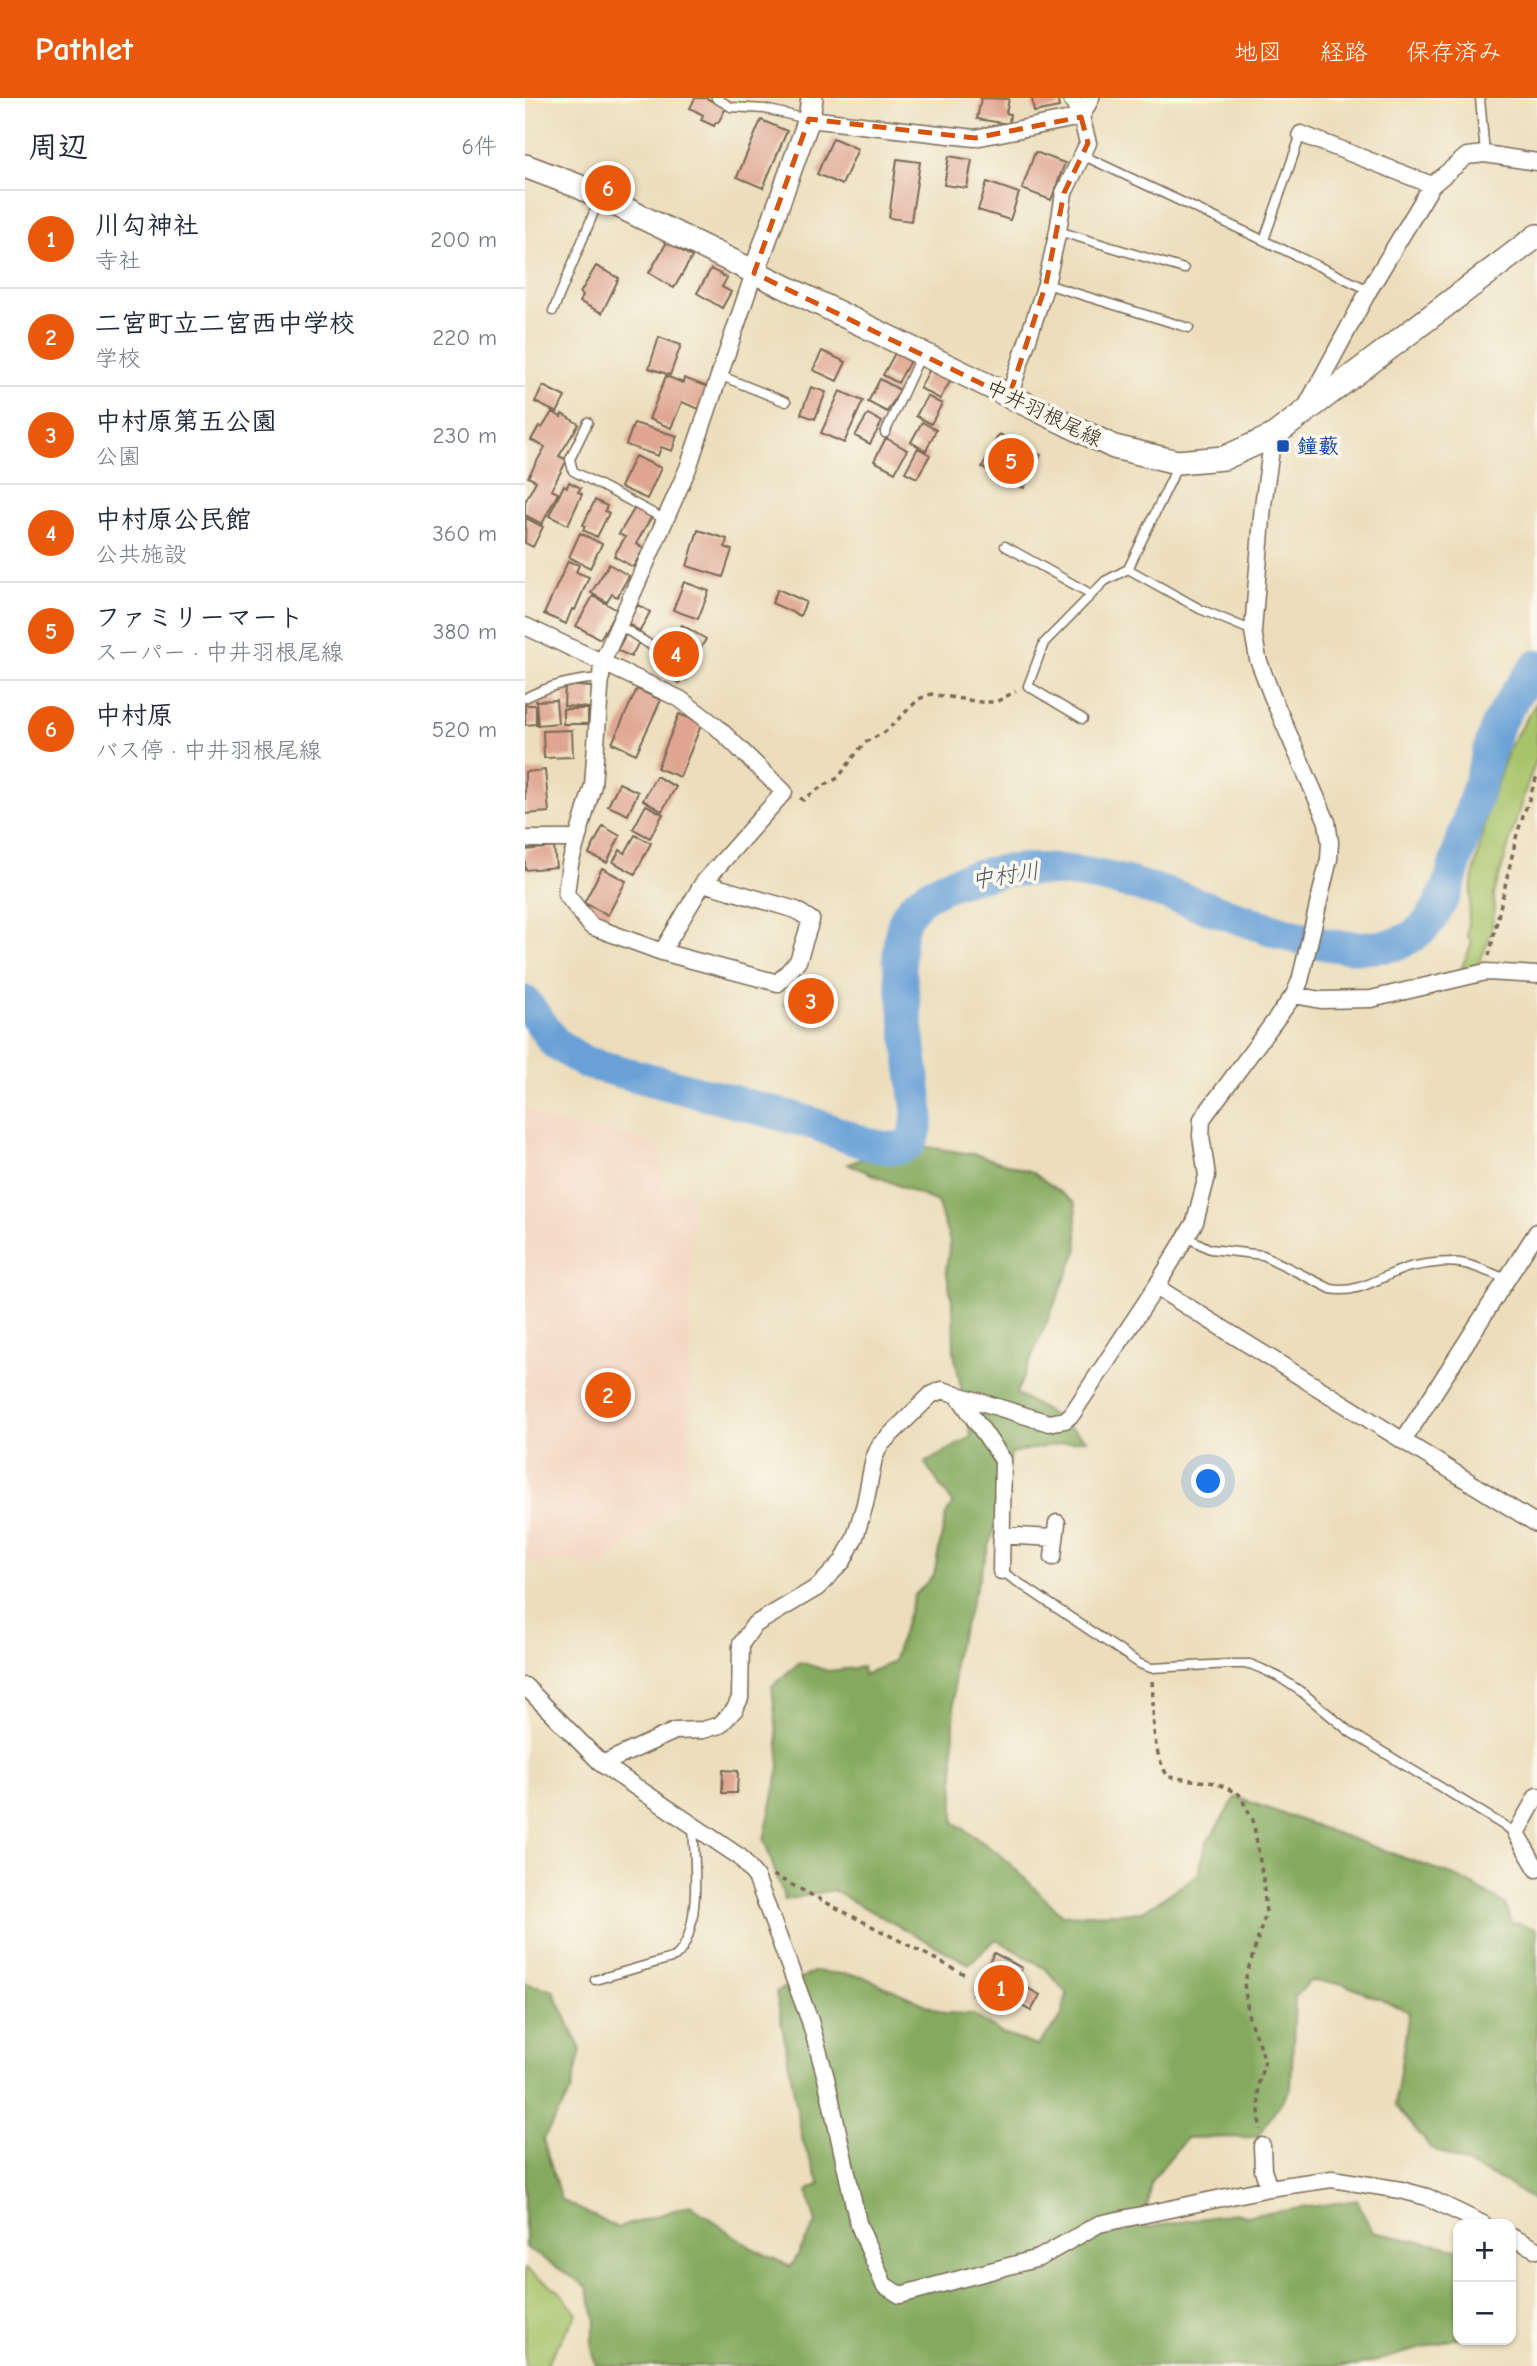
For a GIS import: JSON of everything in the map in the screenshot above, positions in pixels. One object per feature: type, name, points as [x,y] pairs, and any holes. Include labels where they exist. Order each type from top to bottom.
[{"type":"main road","name":"中井羽根尾線","points":[[525,166],[600,197],[1114,447],[1177,461],[1224,457],[1273,436],[1537,236]]},
{"type":"street","points":[[1009,397],[1046,284],[1064,193],[1088,143],[1081,117],[1071,98]]},
{"type":"street","points":[[1081,117],[1091,98]]},
{"type":"street","points":[[703,883],[796,910],[811,920],[797,961],[778,983],[662,952],[591,926],[566,894],[569,864],[593,785],[602,671],[619,625],[688,468],[810,109],[975,138],[1081,117]]},
{"type":"street","points":[[1301,134],[1432,185]]},
{"type":"street","points":[[1302,414],[1369,289],[1432,185],[1467,156],[1485,154],[1537,162]]},
{"type":"street","points":[[602,1764],[675,1731],[711,1729],[728,1718],[740,1698],[743,1637],[754,1625],[818,1587],[843,1561],[855,1537],[874,1458],[880,1445],[931,1395],[941,1390],[1049,1423],[1065,1420],[1079,1406],[1195,1222],[1207,1176],[1201,1136],[1202,1119],[1297,988],[1329,859],[1327,822],[1272,696],[1258,659],[1253,631],[1263,506],[1273,436]]},
{"type":"street","points":[[525,625],[602,671],[680,699],[717,727],[784,792],[703,883],[662,952]]},
{"type":"street","points":[[525,839],[577,839]]},
{"type":"street","points":[[1297,988],[1321,1000],[1371,999],[1486,972],[1537,975]]},
{"type":"street","points":[[1403,1441],[1537,1232]]},
{"type":"street","points":[[1156,1287],[1537,1524]]},
{"type":"street","points":[[957,1394],[1003,1460],[1001,1571]]},
{"type":"street","points":[[1001,1535],[1055,1531],[1053,1557]]},
{"type":"street","points":[[525,1686],[602,1764],[693,1824],[740,1857],[749,1867],[760,1886],[766,1910],[810,2021],[826,2078],[858,2223],[884,2285],[900,2295],[1039,2258],[1098,2224],[1269,2188],[1332,2179],[1427,2197],[1473,2219]]},
{"type":"street","points":[[1537,1796],[1515,1833],[1537,1870]]},
{"type":"street","points":[[1262,2146],[1263,2170],[1269,2188]]},
{"type":"street","points":[[1516,2240],[1537,2250]]},
{"type":"lane","points":[[716,98],[731,107],[810,109]]},
{"type":"lane","points":[[1480,98],[1485,154]]},
{"type":"lane","points":[[1263,240],[1301,134]]},
{"type":"lane","points":[[1082,155],[1369,289]]},
{"type":"lane","points":[[553,311],[600,197]]},
{"type":"lane","points":[[1058,230],[1184,269]]},
{"type":"lane","points":[[1046,284],[1189,328]]},
{"type":"lane","points":[[885,433],[921,354]]},
{"type":"lane","points":[[719,375],[786,402]]},
{"type":"lane","points":[[588,422],[570,459],[573,471],[666,520]]},
{"type":"lane","points":[[1083,719],[1028,686],[1044,643],[1105,581],[1128,569],[1172,478],[1177,461]]},
{"type":"lane","points":[[1005,546],[1091,594]]},
{"type":"lane","points":[[1128,569],[1200,609],[1253,631]]},
{"type":"lane","points":[[619,625],[658,650]]},
{"type":"lane","points":[[525,698],[547,687],[602,671]]},
{"type":"lane","points":[[1186,1237],[1210,1249],[1263,1255],[1331,1289],[1343,1292],[1360,1288],[1409,1267],[1459,1263],[1507,1279]]},
{"type":"lane","points":[[1001,1571],[1135,1662],[1151,1668],[1250,1664],[1271,1673],[1303,1693],[1350,1732],[1515,1833]]},
{"type":"lane","points":[[595,1980],[674,1957],[682,1951],[687,1941],[697,1884],[693,1824]]},
{"type":"path","points":[[784,792],[803,800],[838,778],[864,743],[885,732],[919,699],[931,694],[996,702],[1028,686]]},
{"type":"path","points":[[1486,972],[1517,834],[1537,776]]},
{"type":"path","points":[[1151,1668],[1152,1731],[1160,1762],[1168,1777],[1216,1783],[1238,1794],[1253,1820],[1266,1913],[1244,1983],[1249,2019],[1265,2060],[1258,2086],[1258,2120],[1262,2146]]},
{"type":"path","points":[[740,1857],[964,1974]]},
{"type":"highlighted area","points":[[1081,117],[1088,143],[1064,193],[1046,284],[1009,397],[754,273],[809,119],[975,138]]},
{"type":"shaded area","points":[[525,1107],[557,1124],[621,1134],[661,1145],[662,1191],[687,1192],[692,1201],[688,1493],[604,1564],[587,1568],[576,1560],[525,1563]]},
{"type":"green space","points":[[1537,702],[1537,758],[1494,894],[1490,934],[1483,954],[1473,970],[1461,970],[1472,943],[1467,935],[1472,883],[1487,812],[1510,745]]},
{"type":"green space","points":[[805,982],[839,998],[822,1016],[804,1018],[784,1004]]},
{"type":"green space","points":[[928,1147],[978,1155],[1032,1172],[1075,1203],[1078,1249],[1016,1394],[1045,1410],[1086,1439],[1011,1453],[997,1521],[954,1658],[954,1822],[1002,1856],[1062,1915],[1141,1912],[1198,1875],[1206,1844],[1236,1797],[1460,1878],[1505,1904],[1512,1922],[1537,1929],[1537,2203],[1503,2181],[1431,2148],[1395,2105],[1409,2011],[1343,1984],[1310,1981],[1295,1997],[1291,2088],[1257,2137],[1186,2138],[1151,2181],[1144,2228],[1235,2213],[1246,2216],[1357,2200],[1372,2232],[1453,2248],[1453,2339],[1358,2366],[596,2366],[591,2343],[596,2321],[587,2287],[525,2247],[525,1983],[553,1990],[581,2050],[571,2092],[543,2139],[561,2200],[618,2228],[690,2205],[752,2248],[791,2267],[816,2223],[807,2191],[820,2184],[803,2143],[776,1992],[815,1971],[862,1976],[944,2013],[972,2014],[1003,2034],[1037,2046],[1061,2018],[1067,1994],[1046,1969],[996,1939],[969,1964],[832,1890],[785,1900],[764,1840],[780,1765],[772,1686],[800,1662],[828,1671],[862,1667],[863,1675],[893,1662],[914,1596],[934,1575],[946,1514],[953,1504],[925,1463],[971,1437],[954,1353],[953,1306],[946,1269],[950,1242],[937,1202],[848,1164],[877,1153]]},
{"type":"green space","points":[[525,2269],[559,2291],[577,2314],[545,2366],[525,2366]]},
{"type":"building","points":[[695,98],[706,98],[726,108],[718,123],[714,126],[701,120],[703,115],[690,108]]},
{"type":"building","points":[[981,98],[1009,99],[1006,113],[1010,114],[1009,124],[977,119]]},
{"type":"building","points":[[1032,98],[1057,98],[1059,107],[1034,112]]},
{"type":"building","points":[[761,120],[787,131],[763,188],[737,177]]},
{"type":"building","points":[[833,138],[858,149],[842,185],[817,174]]},
{"type":"building","points":[[1035,152],[1065,163],[1051,200],[1022,189]]},
{"type":"building","points":[[949,156],[972,160],[967,188],[944,185]]},
{"type":"building","points":[[897,159],[920,162],[911,221],[889,218]]},
{"type":"building","points":[[987,182],[1019,193],[1010,220],[978,210]]},
{"type":"building","points":[[667,242],[692,257],[674,288],[649,273]]},
{"type":"building","points":[[596,266],[619,278],[602,313],[580,302],[583,295],[580,293]]},
{"type":"building","points":[[711,269],[727,278],[722,287],[731,292],[722,308],[697,293]]},
{"type":"building","points":[[659,337],[681,345],[670,375],[649,368]]},
{"type":"building","points":[[822,351],[846,362],[837,381],[813,370]]},
{"type":"building","points":[[895,353],[910,361],[898,383],[883,375]]},
{"type":"building","points":[[931,367],[952,378],[940,399],[920,388]]},
{"type":"building","points":[[666,376],[683,383],[684,378],[708,387],[699,409],[682,402],[671,428],[649,419]]},
{"type":"building","points":[[880,379],[900,390],[887,412],[868,402]]},
{"type":"building","points":[[543,386],[565,397],[557,413],[535,402]]},
{"type":"building","points":[[811,387],[826,392],[815,419],[801,414]]},
{"type":"building","points":[[840,391],[863,401],[844,443],[821,433]]},
{"type":"building","points":[[927,396],[942,404],[931,424],[916,416]]},
{"type":"building","points":[[552,412],[561,417],[562,414],[579,424],[559,456],[567,460],[551,490],[558,493],[542,524],[525,515],[525,502],[536,481],[528,477],[545,447],[531,440]]},
{"type":"building","points":[[868,414],[882,422],[870,444],[855,436]]},
{"type":"building","points":[[922,422],[936,430],[926,451],[911,442]]},
{"type":"building","points":[[634,423],[677,436],[672,451],[661,447],[658,456],[626,445]]},
{"type":"building","points":[[999,434],[1041,455],[1024,488],[982,467]]},
{"type":"building","points":[[886,438],[907,450],[895,472],[874,461]]},
{"type":"building","points":[[918,448],[930,455],[917,478],[905,472]]},
{"type":"building","points":[[635,456],[661,468],[647,499],[620,487]]},
{"type":"building","points":[[569,482],[581,488],[578,492],[582,494],[568,525],[549,516],[564,485],[567,487]]},
{"type":"building","points":[[595,500],[607,506],[605,511],[609,513],[597,537],[583,530]]},
{"type":"building","points":[[636,506],[652,516],[636,544],[644,548],[633,567],[614,556],[625,537],[619,534]]},
{"type":"building","points":[[526,518],[543,527],[533,547],[525,543]]},
{"type":"building","points":[[698,530],[727,539],[725,547],[732,550],[723,577],[687,566]]},
{"type":"building","points":[[580,533],[602,544],[590,568],[569,557]]},
{"type":"building","points":[[568,561],[579,565],[576,572],[589,577],[566,624],[544,614]]},
{"type":"building","points":[[609,564],[629,576],[617,597],[612,594],[607,602],[591,593]]},
{"type":"building","points":[[684,582],[709,591],[698,619],[673,610]]},
{"type":"building","points":[[778,589],[806,602],[800,616],[772,603]]},
{"type":"building","points":[[593,596],[617,610],[600,639],[576,626]]},
{"type":"building","points":[[638,605],[650,612],[640,631],[627,623]]},
{"type":"building","points":[[682,625],[706,639],[691,664],[695,666],[686,680],[682,678],[679,683],[657,670],[661,663],[653,658],[661,645],[669,650]]},
{"type":"building","points":[[626,634],[639,642],[631,657],[617,650]]},
{"type":"building","points":[[565,685],[592,687],[591,708],[564,706]]},
{"type":"building","points":[[637,689],[661,700],[636,754],[612,743]]},
{"type":"building","points":[[556,700],[558,723],[538,725],[536,701]]},
{"type":"building","points":[[525,705],[536,705],[536,724],[525,725]]},
{"type":"building","points":[[563,709],[588,709],[588,724],[563,724]]},
{"type":"building","points":[[679,714],[702,723],[680,777],[657,768]]},
{"type":"building","points":[[572,730],[573,757],[544,758],[543,731]]},
{"type":"building","points":[[545,770],[549,812],[525,814],[525,772]]},
{"type":"building","points":[[656,776],[676,787],[662,811],[643,800]]},
{"type":"building","points":[[619,783],[638,792],[628,815],[608,806]]},
{"type":"building","points":[[646,805],[663,814],[650,838],[633,829]]},
{"type":"building","points":[[603,826],[620,836],[607,863],[589,854]]},
{"type":"building","points":[[635,835],[651,843],[635,874],[613,862],[620,850],[625,853]]},
{"type":"building","points":[[554,847],[556,867],[525,870],[525,850]]},
{"type":"building","points":[[602,868],[626,881],[608,915],[584,903]]},
{"type":"building","points":[[723,1770],[738,1771],[737,1793],[722,1793]]},
{"type":"building","points":[[994,1953],[1022,1968],[1015,1981],[1040,1995],[1031,2011],[1007,1997],[1000,2010],[972,1994]]},
{"type":"waterway","name":"中村川","points":[[525,1002],[555,1043],[584,1062],[808,1122],[867,1144],[901,1147],[913,1138],[918,1112],[899,946],[908,913],[923,898],[948,885],[987,874],[1027,869],[1067,871],[1146,888],[1317,943],[1345,947],[1396,944],[1422,929],[1434,915],[1448,888],[1497,725],[1537,666]]},
{"type":"place","name":"中村原","points":[[608,188]]},
{"type":"place","name":"鐘藪","points":[[1283,446]]},
{"type":"place","name":"ファミリーマート","points":[[1011,461]]},
{"type":"place","name":"中村原公民館","points":[[676,654]]},
{"type":"place","name":"中村原第五公園","points":[[811,1001]]},
{"type":"place","name":"二宮町立二宮西中学校","points":[[608,1395]]},
{"type":"place","name":"川勾神社","points":[[1001,1988]]}]
